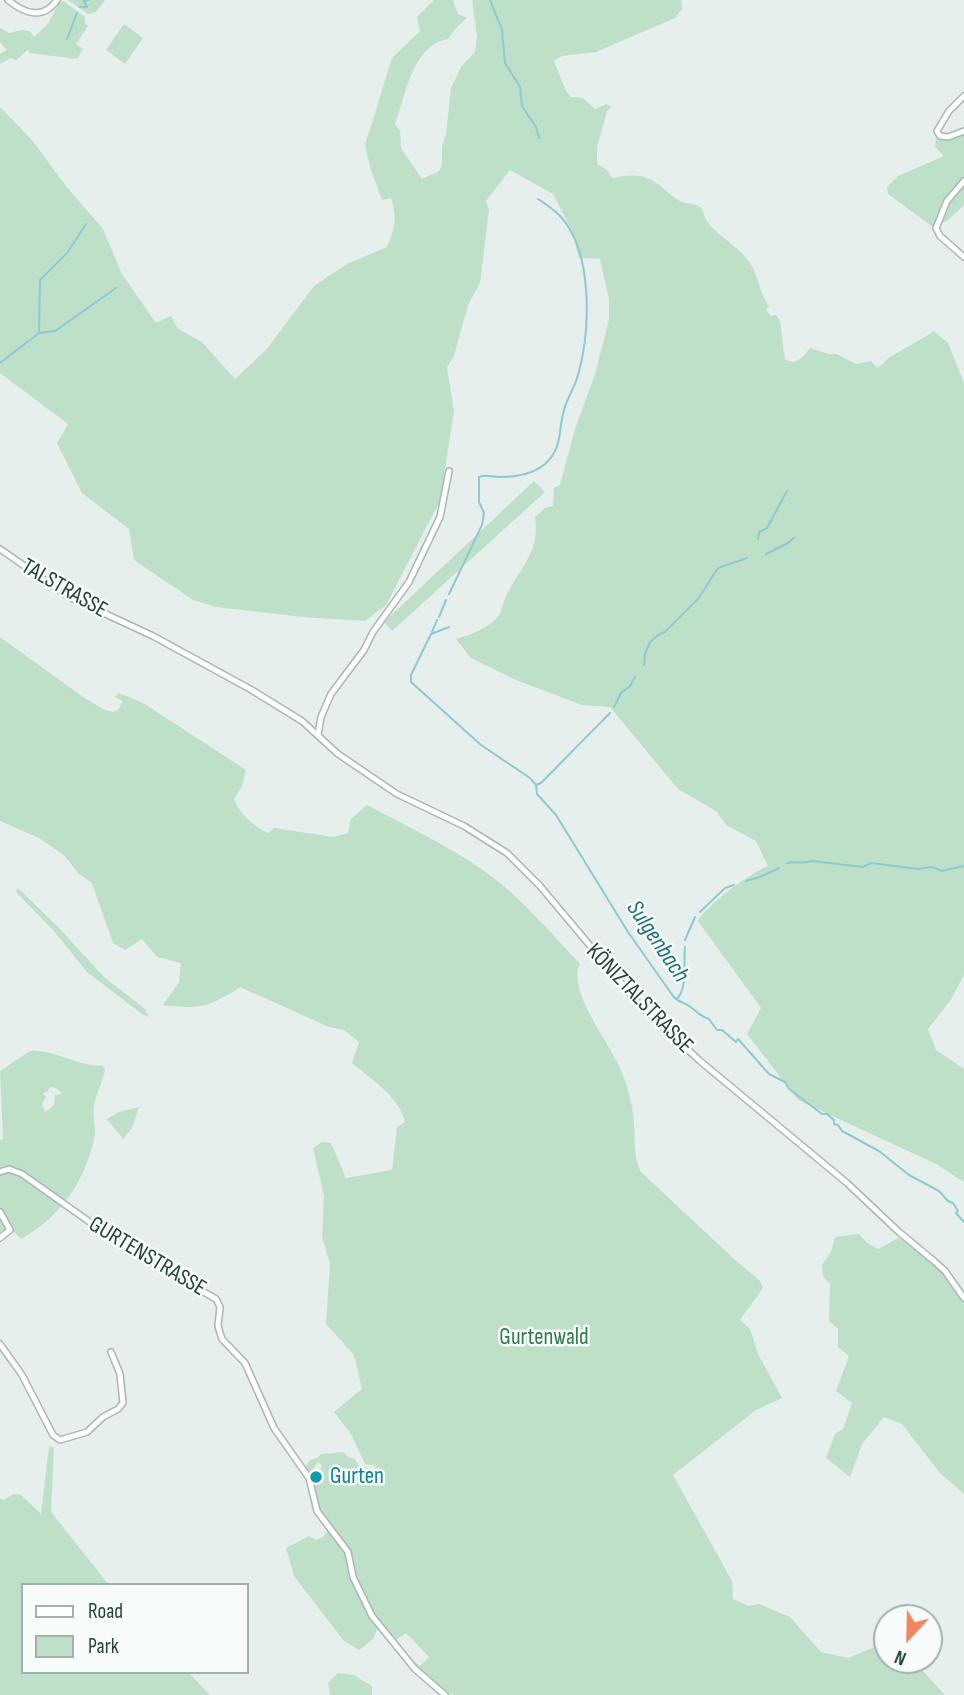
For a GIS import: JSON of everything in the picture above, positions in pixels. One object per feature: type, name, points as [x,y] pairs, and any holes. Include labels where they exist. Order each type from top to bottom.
[{"type":"street","points":[[8,0],[21,10],[34,14],[49,9],[57,0]]},
{"type":"street","points":[[964,96],[949,111],[937,131],[943,137],[964,131]]},
{"type":"street","points":[[964,181],[947,201],[936,228],[940,236],[964,257]]},
{"type":"street","points":[[318,735],[321,717],[337,685],[409,582],[440,517],[449,471]]},
{"type":"street","name":"TALSTRASSE","points":[[0,549],[69,597],[130,625]]},
{"type":"street","name":"KÖNIZTALSTRASSE","points":[[130,625],[202,662],[302,721],[338,754],[397,794],[455,821],[507,853],[540,886],[639,1004],[699,1061],[847,1183],[899,1233],[934,1261],[945,1271],[964,1298]]},
{"type":"street","points":[[302,721],[321,717]]},
{"type":"street","name":"GURTENSTRASSE","points":[[0,1172],[9,1170],[22,1174],[125,1247],[216,1299],[222,1339],[245,1363],[274,1428],[309,1478],[317,1511],[348,1552],[353,1577],[372,1616],[415,1669],[445,1695]]},
{"type":"street","points":[[0,1212],[10,1230],[0,1238]]},
{"type":"street","points":[[0,1344],[22,1375],[53,1435],[60,1440],[87,1432],[123,1403],[120,1374],[111,1352]]},
{"type":"green space","points":[[68,0],[105,0],[96,12],[88,14]]},
{"type":"green space","points":[[434,0],[453,0],[458,14],[467,18],[448,39],[436,43],[418,61],[395,124],[400,131],[401,148],[422,179],[439,171],[442,165],[442,146],[446,134],[451,88],[461,67],[475,52],[477,37],[472,0],[681,0],[682,9],[675,18],[596,52],[562,56],[554,61],[571,97],[583,98],[595,109],[607,104],[611,107],[607,111],[597,148],[597,164],[607,170],[612,178],[644,177],[657,183],[680,201],[702,209],[711,226],[740,251],[753,268],[769,306],[766,310],[771,316],[776,315],[780,321],[785,360],[794,362],[802,358],[810,348],[837,354],[856,364],[871,361],[877,368],[890,357],[934,331],[948,343],[964,383],[964,975],[950,1001],[928,1029],[936,1050],[964,1069],[964,1182],[936,1164],[798,1100],[747,1034],[761,1008],[698,921],[730,890],[768,866],[756,841],[726,825],[716,811],[678,789],[610,707],[582,705],[516,680],[471,658],[456,639],[495,620],[532,551],[536,530],[535,517],[545,508],[553,506],[554,488],[560,485],[609,320],[609,300],[600,259],[579,258],[572,231],[553,194],[510,170],[486,201],[489,210],[480,283],[468,305],[454,356],[447,367],[454,411],[440,501],[386,605],[365,621],[216,607],[193,600],[134,560],[129,529],[82,493],[57,443],[68,424],[0,373],[0,107],[32,140],[66,186],[103,229],[122,274],[156,323],[171,316],[178,329],[202,342],[235,379],[266,350],[314,286],[347,264],[387,247],[394,223],[393,205],[391,198],[382,200],[365,145],[392,58],[420,31],[417,17]]},
{"type":"green space","points":[[63,1],[85,17],[88,26],[76,44],[83,49],[77,59],[29,53],[29,49],[16,60],[10,58],[0,64],[0,54],[7,50],[0,42],[0,28],[9,33],[30,31],[34,37],[48,24],[59,3]]},
{"type":"green space","points":[[124,24],[143,38],[125,64],[106,50]]},
{"type":"green space","points":[[964,133],[964,205],[948,220],[933,227],[888,194],[887,187],[898,176],[944,156],[935,147],[936,139],[947,140]]},
{"type":"green space","points":[[534,481],[545,492],[392,631],[384,622]]},
{"type":"green space","name":"Gurtenwald","points":[[0,637],[105,710],[118,710],[123,701],[115,697],[119,693],[143,703],[246,770],[242,786],[234,799],[243,815],[268,833],[274,828],[334,837],[348,833],[351,819],[367,805],[456,853],[510,892],[580,964],[577,974],[583,1000],[617,1062],[627,1087],[633,1114],[636,1158],[641,1172],[760,1281],[763,1288],[740,1320],[750,1329],[758,1354],[782,1398],[756,1410],[673,1475],[732,1581],[733,1599],[749,1606],[759,1604],[790,1617],[821,1652],[848,1658],[873,1648],[873,1674],[926,1674],[945,1695],[448,1695],[410,1661],[411,1659],[420,1666],[429,1657],[406,1633],[393,1642],[373,1614],[355,1578],[352,1561],[318,1509],[314,1487],[322,1465],[318,1462],[312,1480],[305,1468],[310,1460],[321,1454],[344,1452],[355,1459],[358,1465],[373,1470],[377,1466],[365,1464],[351,1434],[334,1412],[362,1389],[354,1355],[326,1324],[330,1264],[322,1236],[324,1196],[313,1148],[322,1142],[331,1143],[346,1178],[392,1170],[397,1127],[405,1122],[402,1113],[384,1089],[352,1063],[359,1042],[344,1030],[329,1027],[240,987],[204,1005],[163,1005],[179,982],[181,963],[157,957],[142,939],[125,950],[113,943],[92,883],[79,874],[64,855],[39,838],[0,821]]},
{"type":"green space","points":[[18,888],[104,977],[145,1009],[149,1017],[87,972],[54,931],[18,894]]},
{"type":"green space","points":[[30,1051],[102,1065],[105,1070],[94,1106],[95,1133],[79,1181],[49,1219],[21,1239],[11,1229],[4,1235],[0,1232],[0,1140],[3,1139],[0,1071]],"holes":[[[50,1087],[56,1088],[62,1094],[55,1095],[54,1105],[45,1112],[42,1104],[46,1097],[43,1093]]]},
{"type":"green space","points":[[139,1107],[132,1128],[123,1139],[107,1119],[119,1112]]},
{"type":"green space","points":[[859,1234],[867,1243],[878,1249],[898,1238],[908,1242],[927,1254],[944,1271],[964,1298],[964,1494],[940,1473],[902,1424],[884,1417],[862,1444],[850,1477],[826,1458],[835,1434],[843,1429],[852,1403],[836,1391],[849,1356],[838,1347],[838,1329],[829,1321],[830,1284],[823,1276],[822,1265],[831,1252],[835,1237]]},
{"type":"green space","points":[[49,1446],[54,1448],[51,1512],[107,1583],[21,1583],[21,1674],[190,1674],[210,1695],[0,1695],[0,1498],[4,1500],[13,1494],[21,1495],[41,1514]]},
{"type":"green space","points":[[328,1530],[346,1553],[378,1627],[373,1639],[359,1650],[344,1641],[294,1576],[286,1548],[309,1536],[316,1540],[323,1537]]},
{"type":"green space","points":[[338,1673],[354,1675],[372,1686],[372,1695],[330,1695],[328,1683]]},
{"type":"waterway","points":[[80,7],[87,7],[84,1],[89,0]]},
{"type":"waterway","points":[[490,0],[502,30],[505,63],[520,87],[522,106],[536,127],[539,138]]},
{"type":"waterway","points":[[67,39],[77,13]]},
{"type":"waterway","points":[[449,594],[482,525],[484,513],[479,502],[479,477],[524,474],[535,470],[551,458],[582,358],[587,300],[582,261],[566,223],[538,199]]},
{"type":"waterway","points":[[39,332],[40,280],[67,253],[86,224]]},
{"type":"waterway","points":[[0,363],[39,333],[55,331],[116,288]]},
{"type":"waterway","points":[[758,539],[759,532],[767,528],[787,491]]},
{"type":"waterway","points":[[766,554],[794,538]]},
{"type":"waterway","points":[[644,665],[650,642],[665,632],[698,599],[718,568],[747,558]]},
{"type":"waterway","points":[[439,617],[446,600]]},
{"type":"waterway","points":[[432,632],[437,620]]},
{"type":"waterway","name":"Sulgenbach","points":[[449,627],[431,634],[411,675],[411,682],[481,745],[530,778],[536,785],[537,794],[556,815],[628,932],[673,996],[709,1019],[717,1030],[722,1030],[736,1042],[738,1039],[769,1074],[785,1082],[789,1089],[822,1114],[827,1114],[842,1131],[879,1151],[909,1175],[939,1191],[953,1203],[958,1211],[956,1213],[964,1222]]},
{"type":"waterway","points":[[614,707],[621,693],[630,686],[635,677]]},
{"type":"waterway","points":[[536,785],[610,713]]},
{"type":"waterway","points":[[787,863],[812,861],[863,867],[871,863],[918,869],[932,867],[942,871],[964,866]]},
{"type":"waterway","points":[[746,881],[779,868]]},
{"type":"waterway","points":[[700,912],[725,888],[734,885]]},
{"type":"waterway","points":[[685,940],[695,917]]},
{"type":"waterway","points":[[677,999],[683,988],[685,947]]},
{"type":"place","name":"Gurten","points":[[316,1477]]}]
